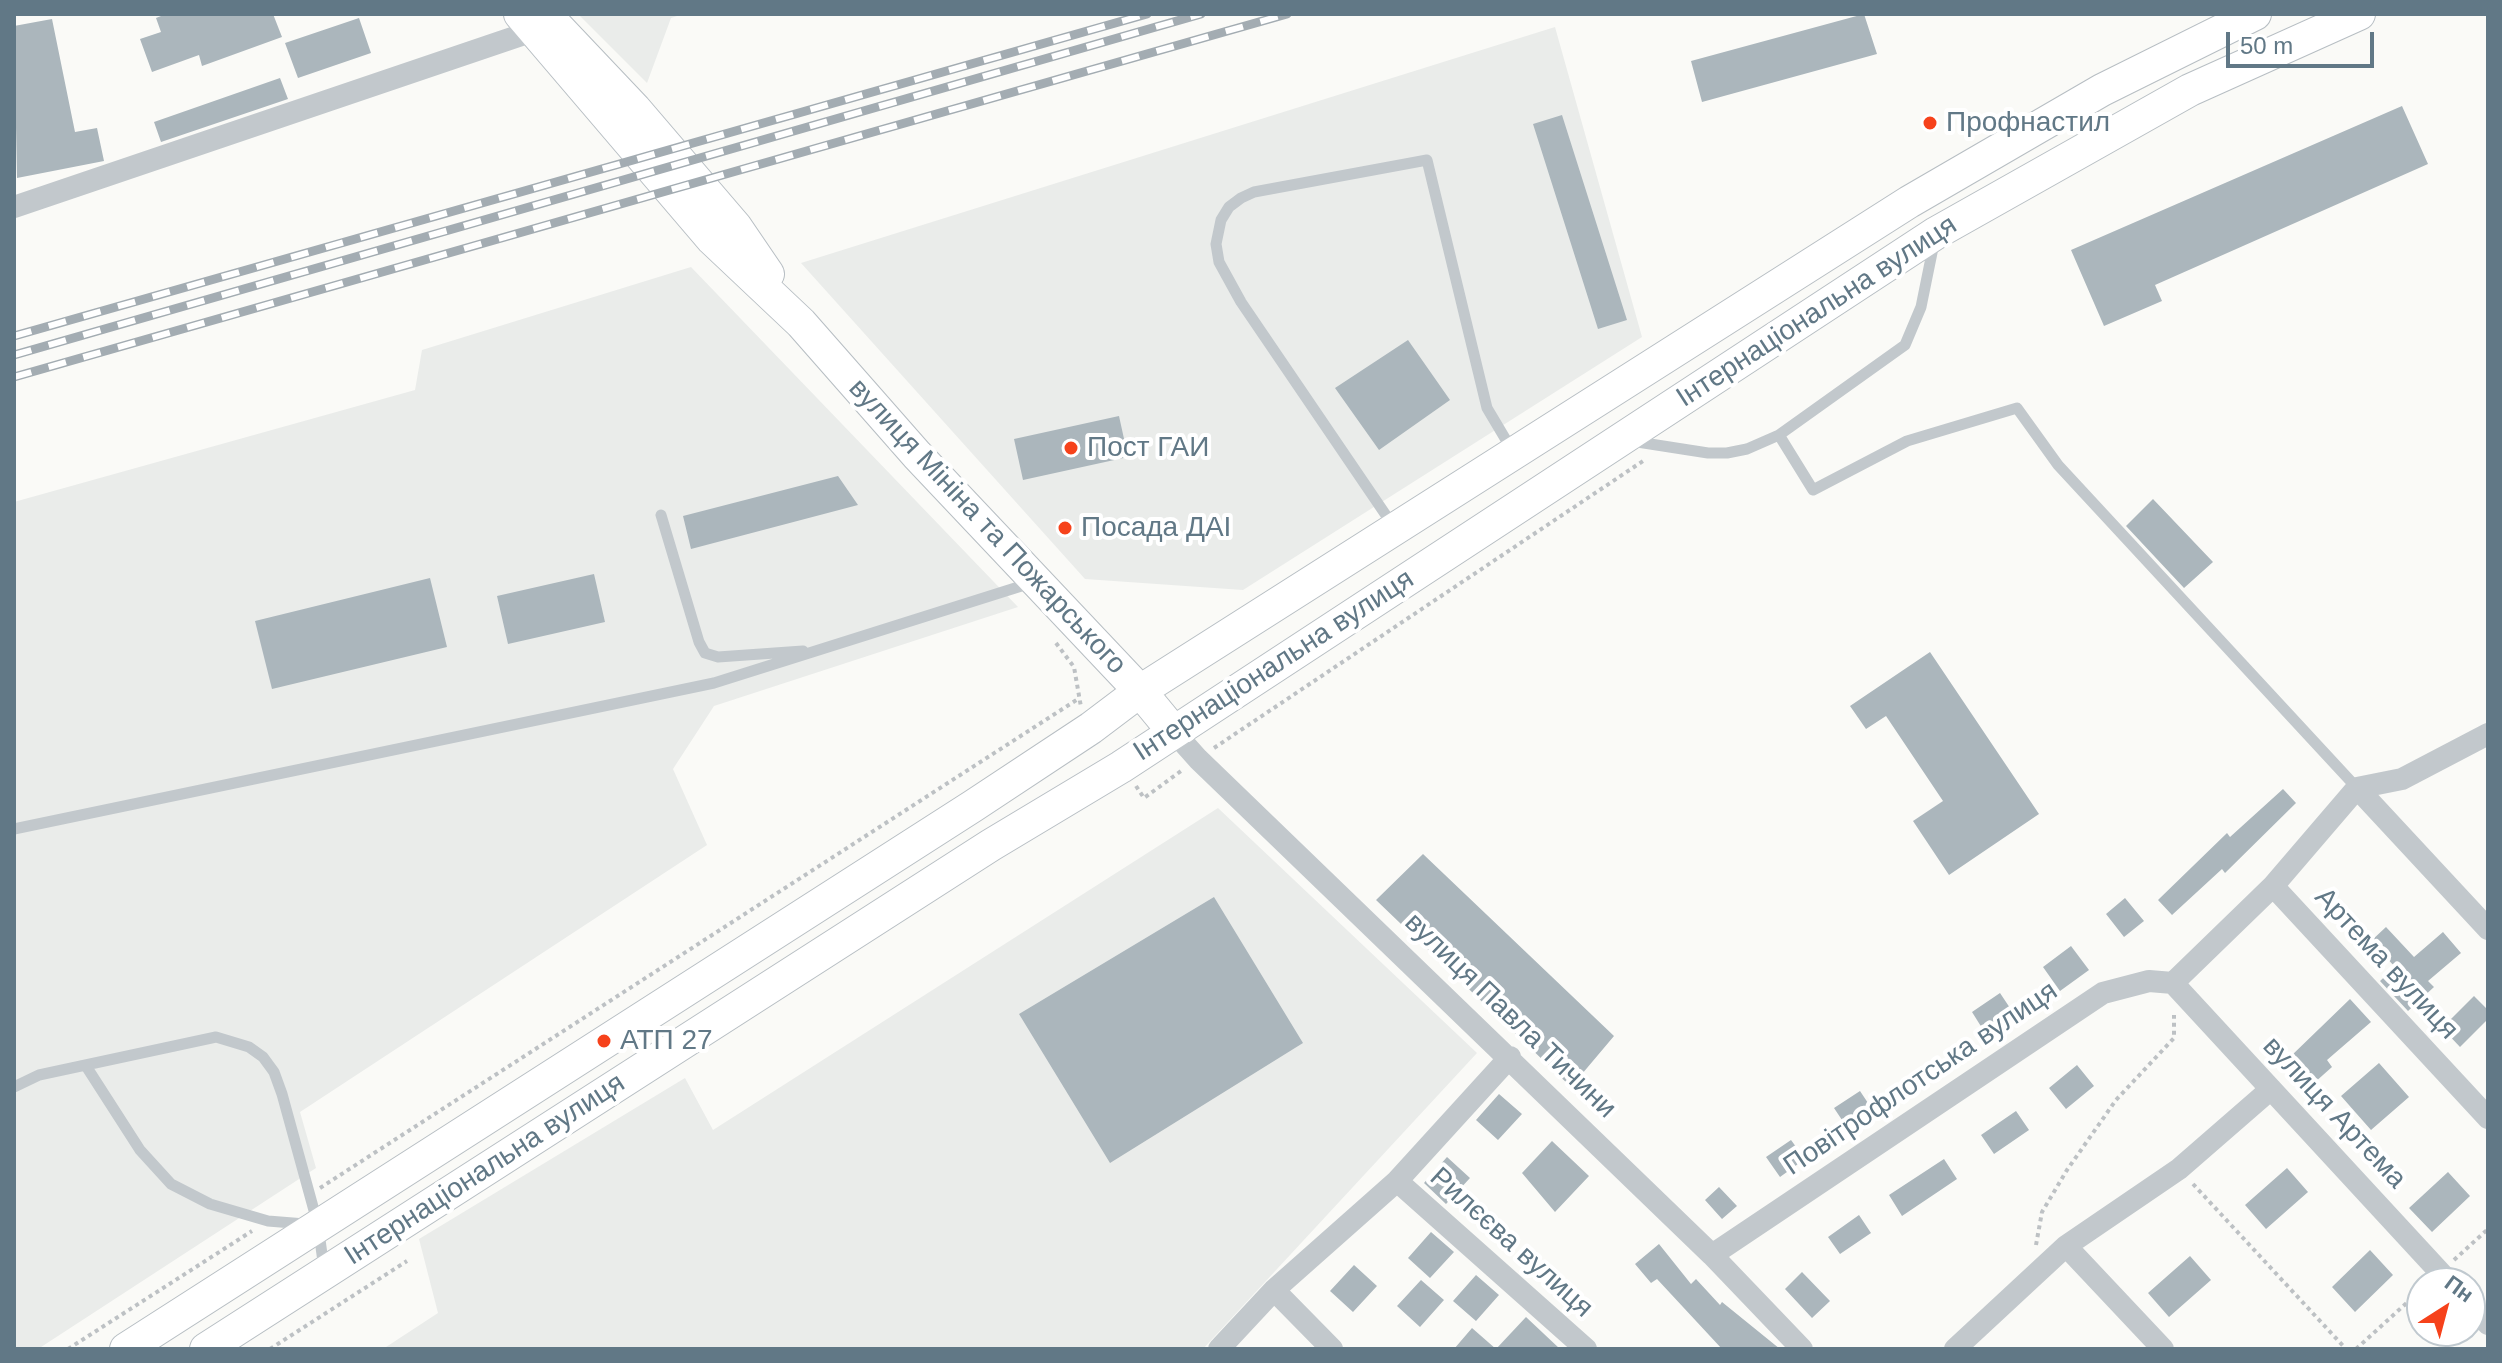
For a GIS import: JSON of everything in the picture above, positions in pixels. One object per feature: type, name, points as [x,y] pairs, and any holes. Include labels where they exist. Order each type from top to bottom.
[{"type":"main road","name":"Інтернаціональна вулиця","points":[[126,1349],[1091,728],[1140,691],[1909,202],[2102,90],[2255,14]]},
{"type":"main road","name":"Інтернаціональна вулиця","points":[[206,1349],[991,845],[1121,767],[1936,233],[2190,90],[2359,14]]},
{"type":"main road","name":"вулиця Мініна та Пожарського","points":[[533,20],[712,239],[801,323],[1035,582],[1140,691],[1173,731]]},
{"type":"street","points":[[14,207],[533,20]]},
{"type":"street","name":"вулиця Павла Тичини","points":[[1173,731],[1198,759],[1712,1255],[1802,1349]]},
{"type":"street","points":[[2173,983],[2273,886],[2357,788],[2402,779],[2488,734]]},
{"type":"street","points":[[2357,788],[2488,929]]},
{"type":"street","name":"Артема вулиця","points":[[2273,886],[2488,1118]]},
{"type":"street","name":"Повітрофлотська вулиця","points":[[1712,1255],[2103,993],[2149,981],[2173,983]]},
{"type":"street","name":"вулиця Артема","points":[[2173,983],[2435,1267]]},
{"type":"street","points":[[1219,1349],[1274,1290],[1397,1181],[1510,1057]]},
{"type":"street","points":[[1955,1349],[2066,1246],[2179,1169],[2271,1089]]},
{"type":"street","name":"Рилєєва вулиця","points":[[1397,1181],[1586,1349]]},
{"type":"street","points":[[2066,1246],[2163,1349]]},
{"type":"street","points":[[1274,1290],[1332,1349]]},
{"type":"lane","points":[[1396,529],[1241,302],[1219,262],[1216,244],[1221,220],[1229,207],[1241,198],[1254,192],[1427,160],[1487,408],[1515,454]]},
{"type":"lane","points":[[1618,439],[1727,453],[1747,449],[1779,435],[1905,345],[1921,307],[1936,233]]},
{"type":"lane","points":[[1779,435],[1813,490],[1907,441],[2017,408],[2058,465],[2357,788]]},
{"type":"lane","points":[[661,515],[705,653],[718,657],[826,649]]},
{"type":"lane","points":[[14,829],[714,683],[1035,582]]},
{"type":"lane","points":[[14,1087],[39,1075],[216,1037],[249,1047],[263,1057],[274,1072],[318,1225],[324,1273]]},
{"type":"lane","points":[[86,1066],[140,1150],[171,1184],[191,1197],[268,1221],[318,1225]]},
{"type":"path","points":[[1121,767],[1144,798],[1665,447]]},
{"type":"path","points":[[1054,640],[1074,667],[1078,699],[1091,728]]},
{"type":"path","points":[[310,1194],[1078,699]]},
{"type":"path","points":[[2030,1279],[2042,1212],[2116,1100],[2174,1038],[2173,983]]},
{"type":"path","points":[[2179,1169],[2346,1349]]},
{"type":"path","points":[[68,1349],[268,1221]]},
{"type":"path","points":[[2455,1267],[2488,1229]]},
{"type":"path","points":[[270,1349],[407,1261]]},
{"type":"path","points":[[2356,1349],[2406,1304]]},
{"type":"shaded area","points":[[578,14],[683,14],[671,18],[647,83]]},
{"type":"shaded area","points":[[1555,27],[1642,337],[1243,590],[1085,579],[801,263]]},
{"type":"shaded area","points":[[691,267],[1018,607],[714,706],[673,769],[707,845],[300,1112],[316,1168],[38,1349],[14,1349],[14,502],[415,390],[422,350]]},
{"type":"shaded area","points":[[1218,808],[1477,1053],[1203,1349],[383,1349],[438,1313],[419,1239],[685,1078],[713,1130]]},
{"type":"building","points":[[166,14],[273,14],[282,37],[202,66],[199,55],[152,72],[140,39],[161,32],[156,18]]},
{"type":"building","points":[[1864,14],[1877,54],[1702,102],[1691,61]]},
{"type":"building","points":[[359,18],[371,53],[298,78],[285,43]]},
{"type":"building","points":[[52,19],[75,132],[97,128],[104,161],[17,178],[14,26]]},
{"type":"building","points":[[280,78],[288,99],[161,142],[154,122]]},
{"type":"building","points":[[2402,106],[2428,164],[2155,285],[2162,301],[2104,326],[2071,250]]},
{"type":"building","points":[[1562,115],[1627,320],[1598,329],[1533,124]]},
{"type":"building","points":[[1408,340],[1450,400],[1379,450],[1335,388]]},
{"type":"building","name":"Пост ГАИ","points":[[1119,416],[1128,457],[1023,480],[1014,439]]},
{"type":"building","points":[[838,476],[858,505],[691,549],[683,516]]},
{"type":"building","points":[[2153,499],[2213,562],[2184,588],[2126,526]]},
{"type":"building","points":[[594,574],[605,622],[508,644],[497,596]]},
{"type":"building","points":[[430,578],[447,647],[272,689],[255,621]]},
{"type":"building","points":[[1930,652],[2039,814],[1949,875],[1913,821],[1943,801],[1886,716],[1866,729],[1850,706]]},
{"type":"building","points":[[2283,789],[2296,803],[2225,873],[2222,869],[2172,915],[2158,900],[2227,833],[2230,837]]},
{"type":"building","points":[[1423,854],[1614,1036],[1571,1087],[1376,900]]},
{"type":"building","points":[[1214,897],[1303,1043],[1110,1163],[1019,1014]]},
{"type":"building","points":[[2125,898],[2144,921],[2124,937],[2106,914]]},
{"type":"building","points":[[2386,927],[2414,957],[2443,932],[2461,953],[2428,981],[2434,987],[2408,1011],[2380,981],[2395,967],[2371,941]]},
{"type":"building","points":[[2071,946],[2089,970],[2060,991],[2043,967]]},
{"type":"building","points":[[2000,993],[2016,1017],[1987,1036],[1972,1012]]},
{"type":"building","points":[[2474,996],[2488,1010],[2488,1019],[2460,1047],[2442,1028]]},
{"type":"building","points":[[2350,999],[2371,1022],[2327,1060],[2332,1067],[2314,1083],[2290,1057]]},
{"type":"building","points":[[2379,1063],[2409,1097],[2371,1130],[2341,1096]]},
{"type":"building","points":[[2077,1065],[2094,1086],[2066,1109],[2049,1088]]},
{"type":"building","points":[[1860,1091],[1874,1112],[1848,1129],[1834,1108]]},
{"type":"building","points":[[1499,1094],[1522,1114],[1498,1140],[1476,1120]]},
{"type":"building","points":[[2016,1111],[2029,1130],[1994,1154],[1981,1135]]},
{"type":"building","points":[[1791,1140],[1805,1159],[1780,1177],[1766,1157]]},
{"type":"building","points":[[1552,1141],[1589,1176],[1555,1212],[1522,1173]]},
{"type":"building","points":[[1447,1157],[1470,1178],[1446,1204],[1424,1183]]},
{"type":"building","points":[[1944,1159],[1957,1179],[1902,1216],[1889,1195]]},
{"type":"building","points":[[2287,1168],[2308,1192],[2266,1229],[2245,1205]]},
{"type":"building","points":[[2448,1172],[2470,1196],[2432,1232],[2409,1208]]},
{"type":"building","points":[[1719,1187],[1737,1206],[1722,1219],[1705,1200]]},
{"type":"building","points":[[1859,1215],[1871,1233],[1840,1254],[1828,1237]]},
{"type":"building","points":[[1431,1232],[1454,1252],[1430,1278],[1408,1258]]},
{"type":"building","points":[[1659,1244],[1691,1284],[1696,1279],[1720,1305],[1722,1302],[1780,1349],[1722,1349],[1657,1279],[1651,1283],[1635,1264]]},
{"type":"building","points":[[2370,1250],[2393,1275],[2355,1312],[2332,1287]]},
{"type":"building","points":[[2190,1256],[2211,1280],[2169,1317],[2148,1293]]},
{"type":"building","points":[[1354,1265],[1377,1286],[1353,1312],[1330,1291]]},
{"type":"building","points":[[1802,1272],[1830,1301],[1812,1318],[1785,1289]]},
{"type":"building","points":[[1476,1275],[1499,1295],[1476,1321],[1453,1301]]},
{"type":"building","points":[[1421,1280],[1444,1300],[1420,1327],[1397,1306]]},
{"type":"building","points":[[1526,1317],[1560,1349],[1496,1349]]},
{"type":"building","points":[[1472,1328],[1496,1349],[1454,1349]]},
{"type":"railway","points":[[14,336],[1147,14]]},
{"type":"railway","points":[[14,355],[1201,14]]},
{"type":"railway","points":[[14,377],[1287,14]]},
{"type":"place","name":"Профнастил","points":[[1930,123]]},
{"type":"place","name":"Пост ГАИ","points":[[1071,448]]},
{"type":"place","name":"Посада ДАІ","points":[[1065,528]]},
{"type":"place","name":"АТП 27","points":[[604,1041]]}]
